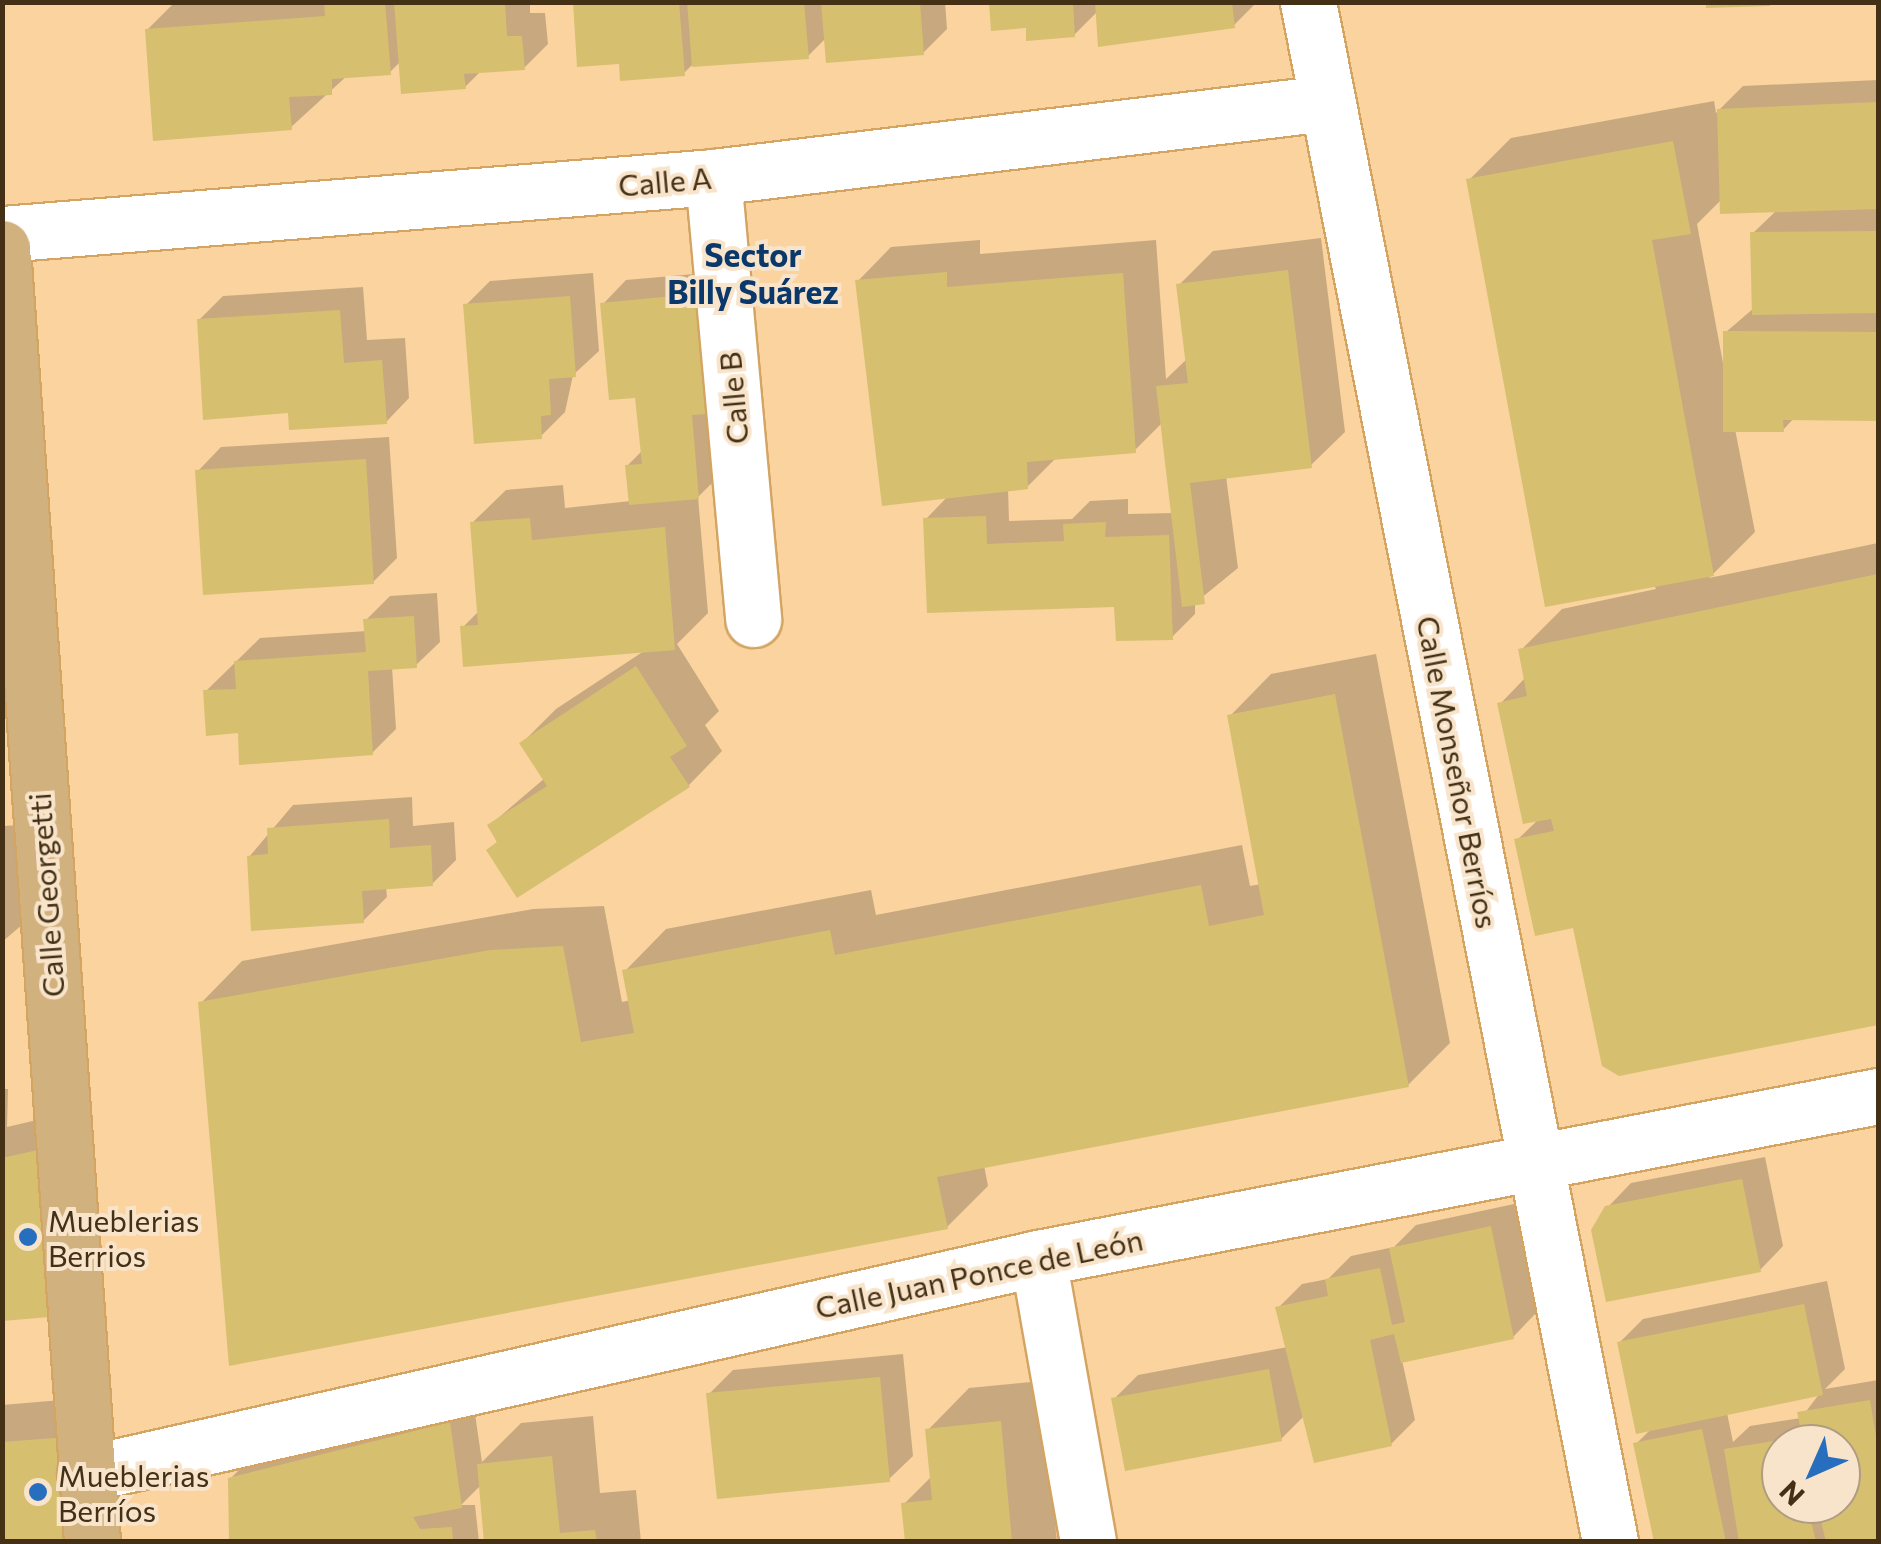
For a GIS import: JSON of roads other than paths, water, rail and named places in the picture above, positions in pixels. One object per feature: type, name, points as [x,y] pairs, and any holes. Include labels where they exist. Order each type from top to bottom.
[{"type":"main road","name":"Calle Georgetti","points":[[2,248],[92,1542]]},
{"type":"street","name":"Calle Monseñor Berríos","points":[[1308,2],[1610,1542]]},
{"type":"street","name":"Calle A","points":[[2,234],[713,177],[1326,103]]},
{"type":"street","name":"Calle B","points":[[713,177],[753,619]]},
{"type":"street","name":"Calle Juan Ponce de León","points":[[85,1474],[1038,1258],[1878,1096]]},
{"type":"street","points":[[1038,1258],[1088,1542]]},
{"type":"place","name":"Mueblerias Berrios","points":[[28,1237]]},
{"type":"place","name":"Mueblerias Berríos","points":[[38,1492]]},
{"type":"district","name":"Sector Billy Suárez","points":[[753,274]]}]
